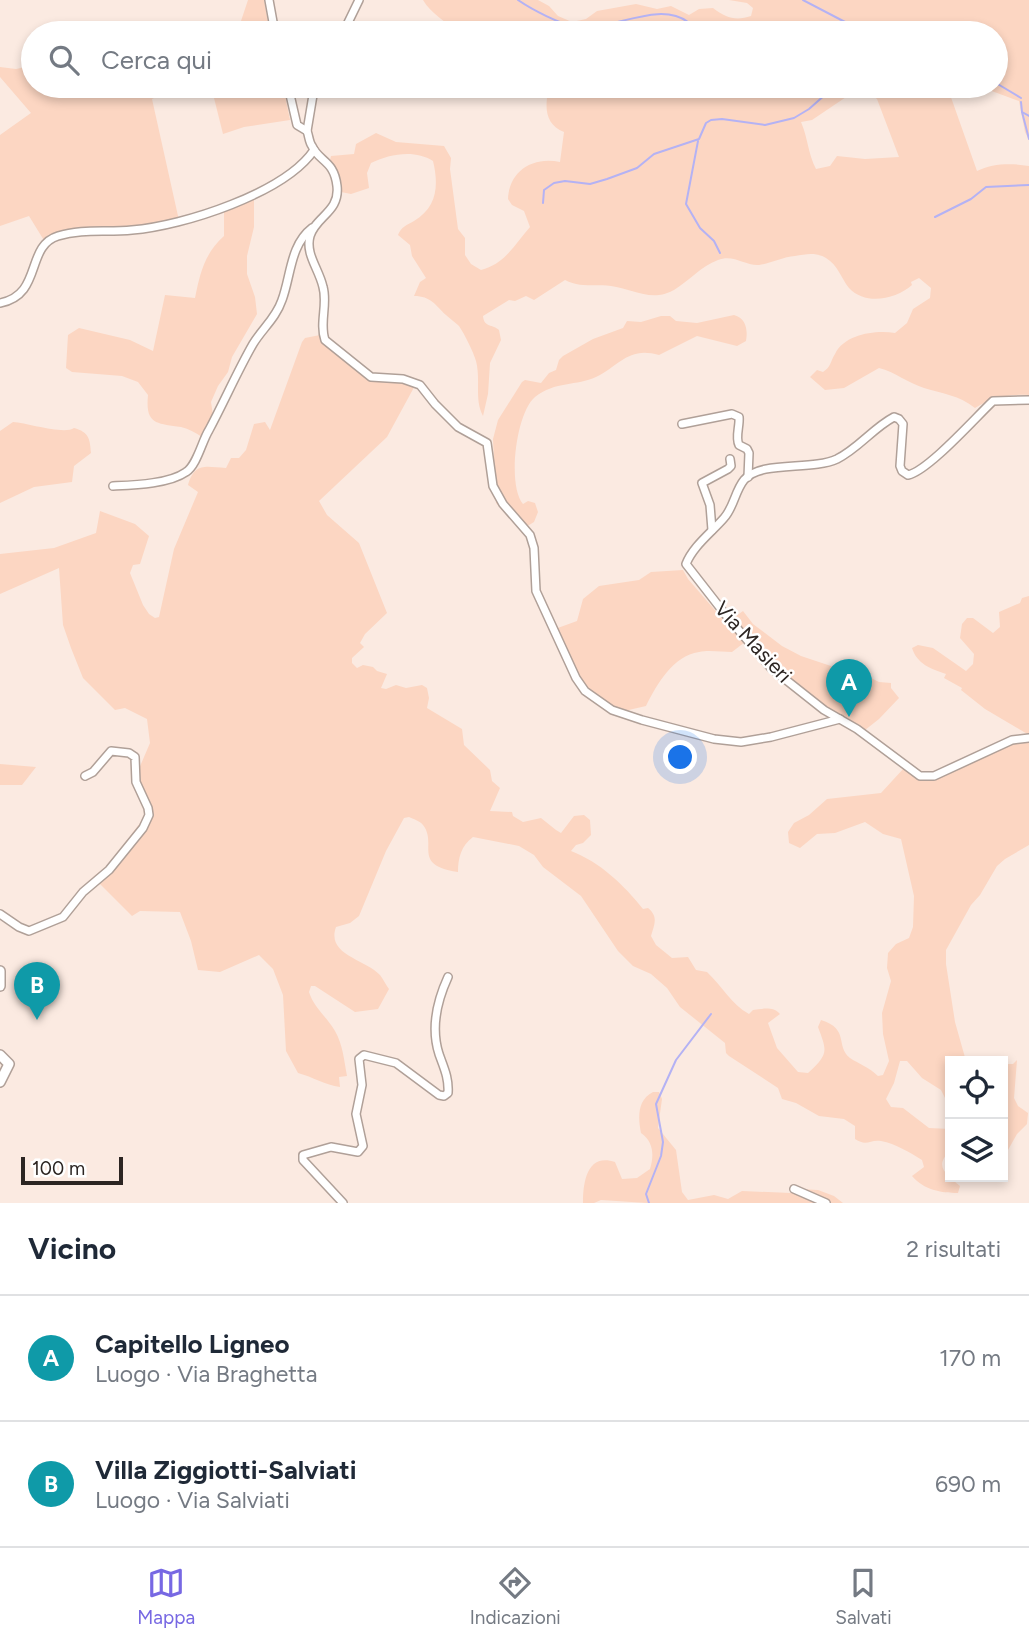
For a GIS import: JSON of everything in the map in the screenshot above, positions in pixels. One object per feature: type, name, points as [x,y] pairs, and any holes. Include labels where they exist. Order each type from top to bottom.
[{"type":"street","points":[[270,0],[273,21]]},
{"type":"street","points":[[349,21],[359,0]]},
{"type":"street","points":[[291,98],[297,125],[307,131]]},
{"type":"street","points":[[113,486],[174,477],[192,466],[251,346],[277,313],[299,242],[333,207],[337,185],[330,164],[314,150],[307,131],[313,98]]},
{"type":"street","points":[[0,303],[7,302],[26,289],[41,246],[57,236],[92,230],[131,230],[166,225],[217,210],[241,201],[287,174],[308,159],[314,150]]},
{"type":"street","points":[[313,228],[309,249],[323,287],[325,340],[371,377],[415,382],[458,426],[487,443],[494,486],[503,504],[530,535],[534,548],[536,591],[576,678],[585,691],[612,709],[642,720],[714,739],[741,742],[840,719]]},
{"type":"street","points":[[682,424],[732,414],[738,416],[740,426],[737,441],[749,453],[748,477],[770,468],[806,467],[836,459],[859,446],[894,417],[900,419],[903,424],[900,466],[908,475],[915,474],[930,463],[993,401],[1029,400]]},
{"type":"street","points":[[712,530],[710,505],[702,483],[728,469],[731,466],[730,459]]},
{"type":"street","name":"Via Masieri","points":[[748,477],[743,482],[732,509],[689,557],[687,564],[771,667],[824,710],[857,729],[920,776],[928,777],[1012,740],[1029,738]]},
{"type":"street","points":[[0,914],[29,931],[63,917],[83,892],[109,870],[143,828],[149,815],[136,782],[135,757],[129,753],[111,751],[93,772],[85,776]]},
{"type":"street","points":[[0,971],[0,986]]},
{"type":"street","points":[[343,1203],[303,1160],[303,1155],[331,1147],[358,1152],[361,1150],[363,1141],[356,1109],[362,1085],[359,1059],[364,1055],[396,1063],[439,1096],[448,1093],[446,1068],[438,1048],[435,1018],[448,977]]},
{"type":"street","points":[[0,1055],[9,1064],[0,1082]]},
{"type":"street","points":[[794,1189],[825,1203]]},
{"type":"shaded area","points":[[248,0],[264,0],[268,21],[241,21]]},
{"type":"shaded area","points":[[423,0],[538,0],[549,6],[558,16],[570,21],[444,21]]},
{"type":"shaded area","points":[[729,0],[1029,0],[1029,140],[1019,101],[1008,97],[1008,21],[577,21],[586,19],[597,11],[636,4],[657,9],[671,6],[689,15],[699,9],[713,8],[727,16],[741,18],[751,16],[753,8],[747,3]]},
{"type":"shaded area","points":[[0,67],[21,68],[21,98],[154,98],[152,99],[180,225],[158,231],[89,231],[45,242],[29,216],[0,226],[0,135],[31,113],[0,77]]},
{"type":"shaded area","points":[[214,98],[285,98],[290,120],[244,127],[223,134]]},
{"type":"shaded area","points":[[547,98],[845,98],[812,120],[801,122],[816,169],[830,166],[837,156],[865,159],[899,157],[876,98],[951,98],[977,171],[1003,164],[1029,166],[1029,395],[1001,397],[975,408],[957,398],[918,386],[879,368],[844,388],[825,390],[810,377],[817,370],[823,372],[828,368],[840,347],[861,335],[895,333],[907,323],[913,309],[930,298],[931,288],[919,278],[911,282],[912,285],[905,290],[890,297],[864,297],[849,288],[830,261],[811,254],[759,265],[729,258],[718,260],[674,290],[661,295],[647,295],[611,286],[576,284],[565,280],[534,300],[526,296],[515,301],[509,300],[483,316],[487,324],[499,330],[501,340],[490,363],[483,416],[479,403],[476,361],[471,348],[457,325],[436,305],[429,299],[414,296],[420,282],[426,278],[412,256],[410,245],[398,235],[403,228],[422,215],[432,202],[436,187],[433,161],[410,154],[378,160],[371,163],[367,173],[369,188],[351,194],[341,192],[330,160],[331,156],[354,154],[356,144],[376,133],[396,142],[444,146],[451,158],[458,229],[465,238],[465,255],[471,264],[481,270],[503,258],[530,227],[524,211],[512,205],[508,199],[509,189],[518,173],[541,161],[560,162],[564,132],[552,123],[547,109]]},
{"type":"shaded area","points":[[254,197],[254,227],[247,256],[247,274],[255,297],[257,314],[232,357],[228,372],[218,386],[211,402],[213,415],[202,437],[184,428],[154,421],[149,412],[148,395],[138,382],[122,376],[72,372],[66,368],[68,335],[79,328],[130,340],[153,351],[165,295],[195,298],[207,257],[224,236],[224,210]]},
{"type":"shaded area","points":[[734,315],[744,322],[747,333],[746,341],[737,346],[697,336],[659,355],[632,355],[596,377],[550,388],[535,397],[528,405],[519,433],[515,482],[523,504],[528,501],[535,503],[538,512],[534,522],[521,530],[496,503],[493,439],[498,420],[522,382],[525,380],[541,383],[549,373],[556,370],[563,356],[593,339],[623,328],[627,321],[641,322],[670,316],[676,321],[697,323]]},
{"type":"shaded area","points":[[325,334],[368,373],[418,380],[387,437],[319,501],[327,515],[359,543],[387,613],[365,634],[360,643],[364,647],[352,658],[352,663],[357,668],[363,665],[373,667],[387,674],[381,688],[422,685],[427,688],[427,708],[462,729],[464,745],[490,770],[492,781],[500,788],[490,811],[512,812],[513,816],[523,822],[541,818],[561,833],[574,816],[584,815],[590,820],[591,835],[571,851],[602,868],[628,891],[643,909],[648,908],[651,911],[655,921],[651,936],[656,945],[672,958],[688,957],[696,970],[707,972],[732,1000],[749,1014],[753,1010],[767,1009],[780,1014],[768,1023],[777,1048],[798,1072],[808,1073],[823,1056],[824,1047],[818,1027],[821,1020],[836,1028],[843,1048],[850,1058],[878,1076],[883,1075],[889,1061],[882,1013],[891,981],[887,968],[888,953],[896,944],[909,938],[913,927],[914,896],[901,839],[883,834],[865,822],[835,833],[817,834],[800,848],[789,843],[788,832],[794,823],[809,815],[827,799],[881,793],[904,768],[929,780],[995,751],[1022,735],[1029,740],[1029,845],[997,866],[946,950],[955,1022],[965,1056],[945,1056],[945,1098],[941,1090],[922,1078],[907,1061],[900,1061],[886,1099],[891,1107],[903,1108],[929,1128],[945,1129],[945,1157],[942,1166],[945,1182],[956,1182],[960,1186],[958,1193],[933,1190],[917,1181],[912,1176],[924,1167],[922,1160],[907,1151],[881,1141],[859,1141],[855,1139],[855,1126],[844,1119],[819,1116],[796,1103],[782,1099],[778,1088],[729,1056],[725,1043],[680,1007],[667,988],[651,974],[633,966],[618,951],[581,896],[543,867],[534,855],[519,846],[473,837],[461,853],[458,872],[444,869],[430,859],[427,832],[423,825],[409,817],[404,818],[386,851],[359,916],[350,923],[336,927],[334,936],[342,950],[373,969],[389,989],[378,1009],[355,1012],[315,986],[311,986],[309,992],[340,1042],[347,1076],[339,1077],[340,1087],[298,1073],[286,1051],[283,995],[273,969],[259,955],[220,972],[198,970],[180,912],[140,911],[132,916],[93,877],[107,866],[147,814],[138,771],[150,743],[147,719],[125,708],[115,710],[83,678],[63,625],[59,568],[0,594],[0,554],[54,548],[96,533],[100,511],[135,524],[149,536],[140,564],[133,565],[130,573],[143,605],[149,614],[155,618],[159,617],[174,549],[198,492],[188,485],[194,472],[202,467],[226,468],[231,458],[239,458],[246,450],[254,424],[265,422],[270,430],[305,338]]},
{"type":"shaded area","points":[[13,422],[54,429],[74,428],[86,434],[91,453],[74,466],[72,482],[34,487],[0,503],[0,431]]},
{"type":"shaded area","points":[[683,570],[726,623],[743,611],[753,624],[782,646],[801,656],[859,672],[879,682],[891,683],[891,688],[899,698],[860,734],[831,717],[745,642],[732,652],[703,651],[681,659],[661,680],[646,706],[620,712],[587,696],[555,629],[577,621],[583,599],[599,586],[639,580],[651,572]]},
{"type":"shaded area","points":[[1029,596],[1029,735],[985,709],[961,690],[962,688],[944,678],[946,674],[925,665],[917,658],[912,648],[918,645],[933,648],[966,671],[973,664],[974,654],[960,638],[962,624],[967,618],[973,618],[993,633],[1000,627],[999,612]]},
{"type":"shaded area","points":[[0,764],[36,767],[22,785],[0,785]]},
{"type":"shaded area","points":[[1017,1060],[1014,1098],[1018,1106],[1028,1113],[1027,1124],[1017,1134],[1008,1150],[1008,1064]]},
{"type":"shaded area","points":[[653,1092],[659,1092],[662,1099],[658,1128],[676,1150],[682,1192],[688,1200],[714,1195],[728,1199],[742,1191],[791,1193],[800,1189],[818,1190],[843,1203],[647,1203],[601,1200],[583,1203],[586,1178],[593,1165],[598,1162],[615,1162],[622,1179],[637,1178],[650,1169],[652,1150],[641,1133],[639,1116],[641,1105]]},
{"type":"waterway","points":[[518,0],[558,21]]},
{"type":"waterway","points":[[803,0],[843,21]]},
{"type":"waterway","points":[[623,21],[663,14],[686,21]]},
{"type":"waterway","points":[[1008,90],[1021,98]]},
{"type":"waterway","points":[[543,203],[544,190],[554,183],[565,181],[590,184],[637,168],[654,154],[699,139],[706,123],[711,120],[765,125],[794,118],[821,98]]},
{"type":"waterway","points":[[1021,102],[1022,112],[1029,116]]},
{"type":"waterway","points":[[1022,112],[1029,139]]},
{"type":"waterway","points":[[698,141],[686,204],[700,228],[714,241],[720,253]]},
{"type":"waterway","points":[[935,217],[971,199],[986,187],[1029,185]]},
{"type":"waterway","points":[[649,1203],[646,1194],[661,1156],[663,1142],[656,1104],[676,1060],[711,1014]]},
{"type":"place","name":"Capitello Ligneo","points":[[849,717]]},
{"type":"place","name":"Villa Ziggiotti-Salviati","points":[[37,1020]]}]
